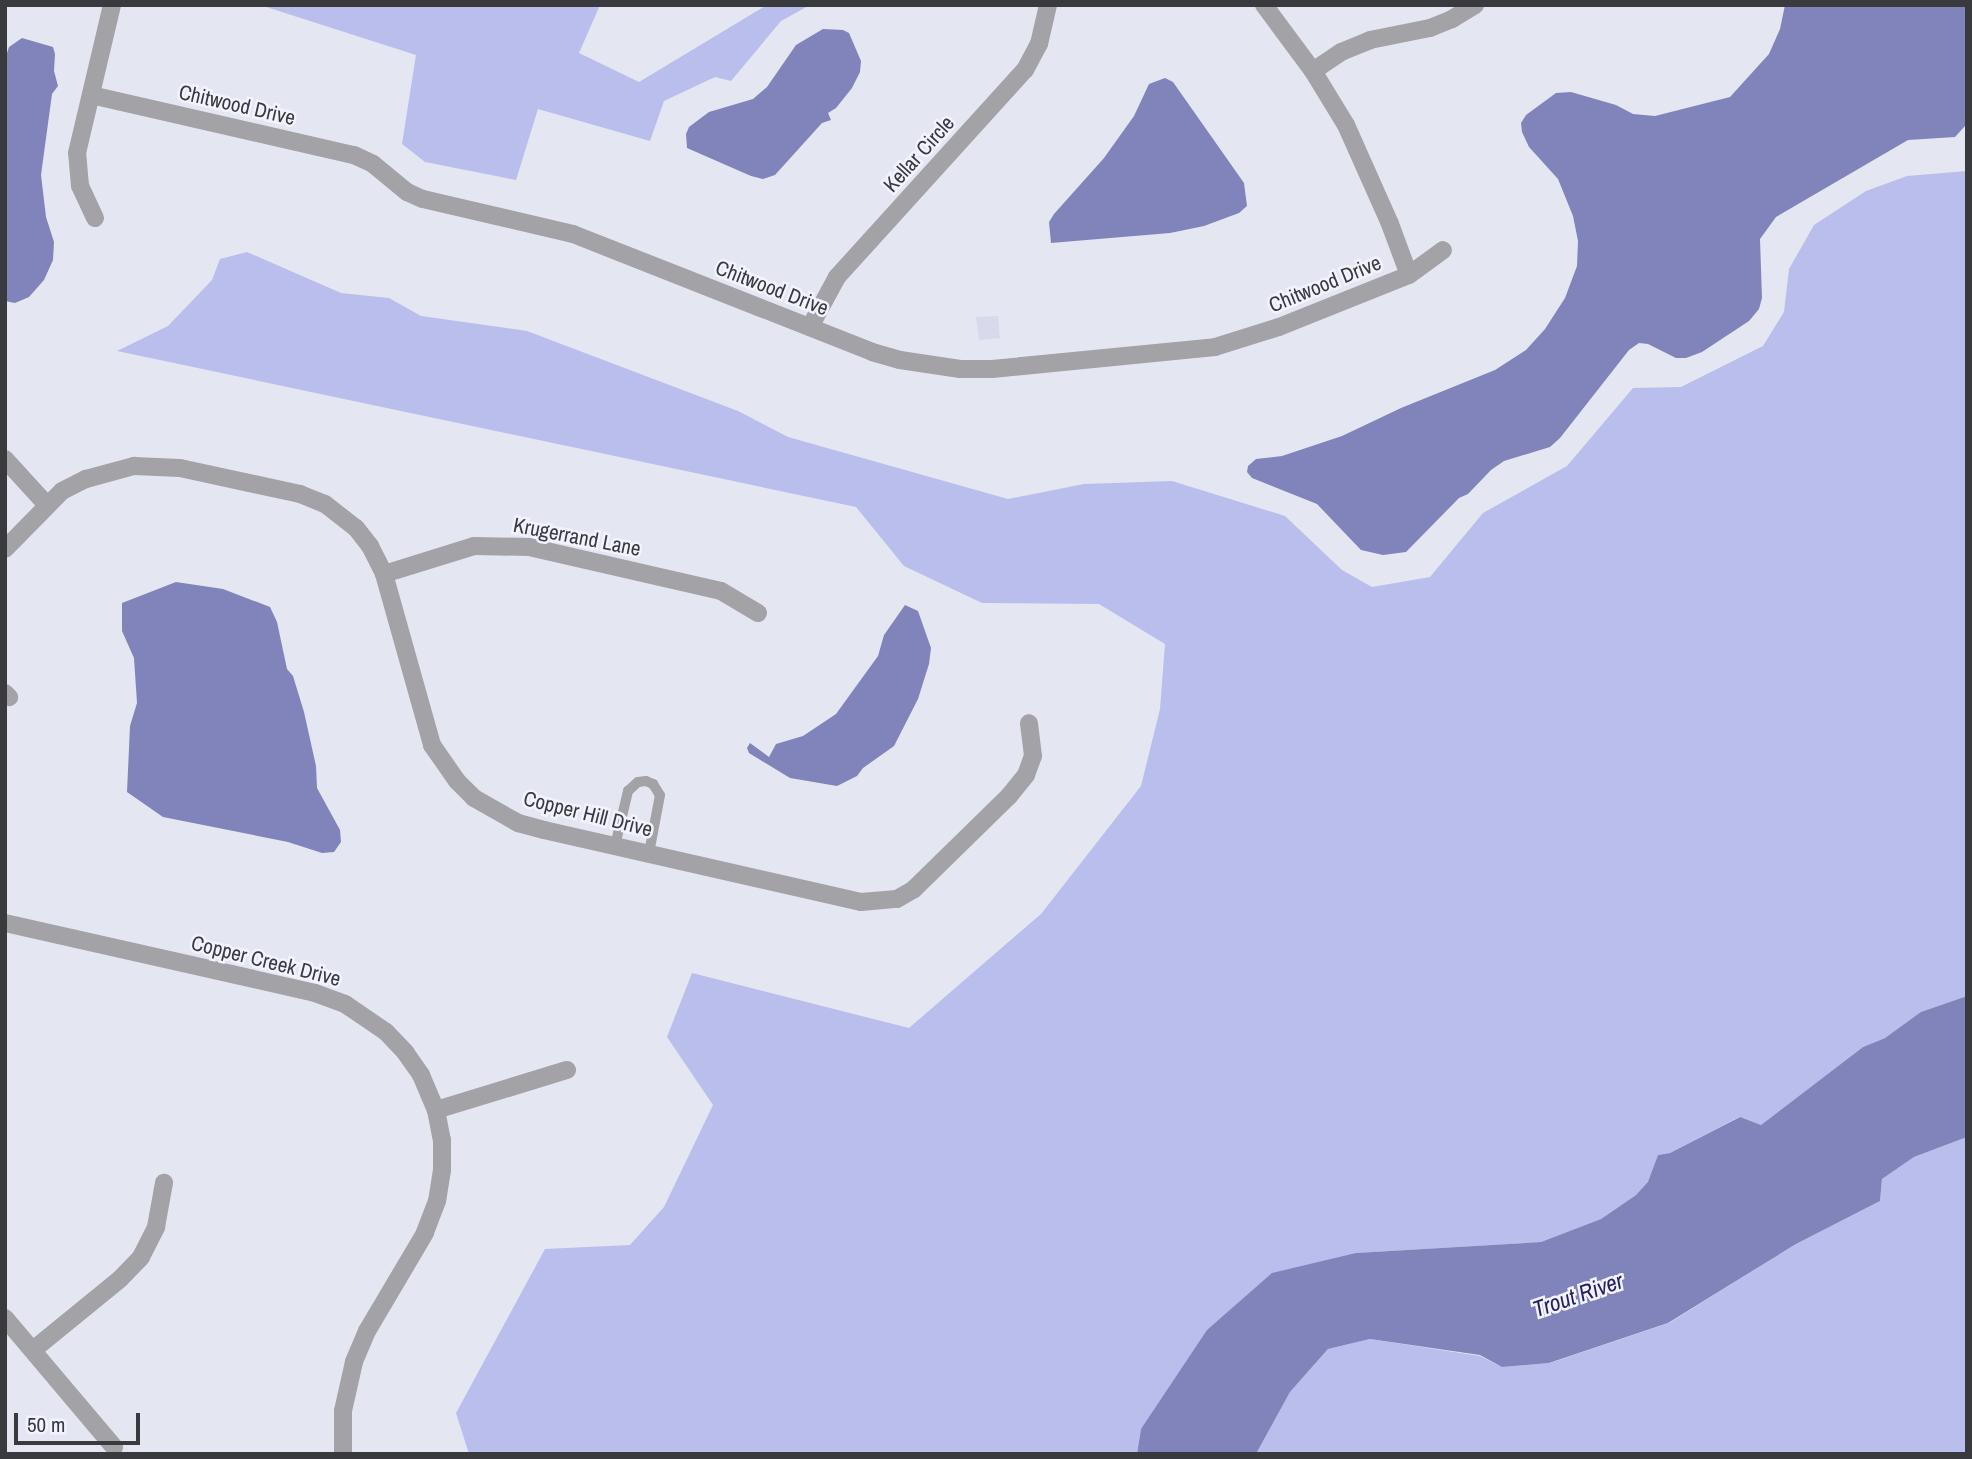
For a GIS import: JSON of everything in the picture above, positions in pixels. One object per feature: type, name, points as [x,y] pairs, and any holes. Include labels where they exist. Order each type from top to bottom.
[{"type":"street","points":[[96,218],[80,186],[76,169],[112,5]]},
{"type":"street","name":"Kellar Circle","points":[[810,327],[827,291],[837,278],[1025,71],[1040,44],[1048,5]]},
{"type":"street","points":[[1264,5],[1313,71],[1346,125],[1367,168],[1409,275]]},
{"type":"street","points":[[1313,71],[1341,52],[1370,40],[1430,27],[1452,19],[1475,5]]},
{"type":"street","name":"Chitwood Drive","points":[[91,95],[354,155],[373,164],[407,192],[422,199],[573,234],[900,360],[960,369],[992,369],[1215,347],[1279,327],[1409,275],[1443,250]]},
{"type":"street","points":[[5,459],[46,504]]},
{"type":"street","name":"Copper Hill Drive","points":[[5,549],[46,504],[74,485],[111,470],[154,465],[180,468],[300,494],[325,504],[356,528],[384,574],[432,744],[457,780],[474,798],[517,823],[862,902],[897,899],[914,889],[1026,775],[1033,756],[1030,723]]},
{"type":"street","name":"Krugerrand Lane","points":[[384,574],[474,546],[529,547],[721,591],[758,613]]},
{"type":"street","name":"Copper Creek Drive","points":[[5,923],[315,993],[367,1016],[405,1052],[421,1075],[436,1110],[442,1140],[442,1170],[437,1201],[425,1233],[367,1331],[354,1362],[343,1411],[343,1454]]},
{"type":"street","points":[[436,1110],[567,1070]]},
{"type":"street","points":[[33,1350],[120,1279],[141,1257],[156,1227],[164,1183]]},
{"type":"street","points":[[5,1318],[114,1447]]},
{"type":"lane","points":[[615,846],[628,791],[638,782],[646,782],[653,784],[660,795],[649,853]]},
{"type":"shaded area","points":[[260,5],[600,5],[579,53],[639,82],[767,5],[810,5],[781,21],[731,81],[715,77],[664,101],[650,141],[538,109],[516,180],[425,162],[402,144],[416,55]]},
{"type":"shaded area","points":[[1967,171],[1967,996],[1922,1012],[1885,1038],[1863,1047],[1761,1125],[1739,1117],[1670,1153],[1658,1155],[1649,1182],[1636,1195],[1601,1219],[1541,1242],[1356,1253],[1141,1429],[1137,1454],[469,1454],[456,1413],[545,1249],[630,1245],[664,1207],[713,1105],[667,1037],[692,973],[909,1028],[1041,914],[1141,786],[1160,709],[1165,644],[1099,604],[982,603],[904,566],[856,507],[117,351],[168,326],[212,280],[220,259],[247,252],[341,293],[389,298],[421,316],[527,331],[738,411],[788,437],[1008,499],[1084,484],[1172,481],[1285,516],[1342,570],[1372,587],[1430,577],[1483,513],[1567,466],[1633,388],[1681,387],[1763,346],[1784,312],[1789,269],[1814,225],[1866,191],[1907,176]]},
{"type":"shaded area","points":[[998,316],[1000,338],[979,340],[976,317]]},
{"type":"shaded area","points":[[1967,1137],[1967,1454],[1256,1454],[1290,1392],[1328,1349],[1370,1339],[1480,1356],[1502,1367],[1550,1363],[1669,1323],[1796,1244],[1880,1201],[1882,1179],[1914,1157]]},
{"type":"water","points":[[1785,5],[1967,5],[1965,126],[1955,137],[1908,140],[1776,217],[1760,239],[1762,298],[1759,309],[1749,321],[1702,352],[1686,358],[1676,358],[1648,344],[1639,343],[1629,350],[1550,447],[1504,461],[1491,470],[1406,552],[1383,555],[1361,550],[1317,504],[1252,478],[1247,472],[1248,466],[1256,459],[1282,456],[1342,436],[1401,408],[1495,370],[1526,350],[1545,329],[1565,298],[1577,266],[1578,241],[1573,216],[1558,179],[1529,147],[1522,132],[1521,123],[1526,115],[1556,93],[1571,92],[1616,105],[1633,114],[1655,116],[1730,97],[1769,54],[1780,29]]},
{"type":"water","points":[[823,29],[849,33],[861,61],[860,72],[852,88],[836,108],[828,113],[831,120],[822,123],[775,175],[763,179],[751,176],[687,148],[686,134],[689,127],[709,112],[753,99],[767,87],[796,45]]},
{"type":"water","points":[[22,38],[53,47],[55,54],[54,71],[58,86],[52,94],[41,175],[46,217],[54,242],[53,260],[44,280],[29,297],[15,303],[5,301],[5,59],[9,47]]},
{"type":"water","points":[[1165,78],[1173,82],[1244,183],[1247,206],[1239,213],[1204,226],[1170,233],[1051,243],[1049,222],[1054,214],[1104,158],[1134,116],[1149,84]]},
{"type":"water","points":[[176,582],[223,589],[270,607],[277,622],[287,669],[293,676],[304,712],[316,766],[317,788],[340,830],[341,842],[334,852],[322,853],[288,842],[163,817],[127,792],[130,726],[137,703],[134,658],[122,631],[122,603]]},
{"type":"water","points":[[905,605],[918,611],[931,648],[918,699],[894,746],[863,768],[857,776],[837,786],[790,778],[749,753],[747,748],[750,743],[769,757],[776,744],[803,736],[836,714],[878,656],[884,635]]},
{"type":"water","name":"Trout River","points":[[1967,996],[1967,1137],[1914,1157],[1882,1179],[1880,1201],[1796,1244],[1668,1323],[1549,1363],[1502,1367],[1480,1355],[1370,1339],[1328,1349],[1290,1392],[1256,1454],[1137,1454],[1141,1429],[1207,1330],[1272,1273],[1356,1253],[1541,1242],[1601,1219],[1636,1195],[1648,1182],[1658,1155],[1670,1153],[1740,1117],[1761,1125],[1863,1047],[1885,1038],[1921,1012]]}]
